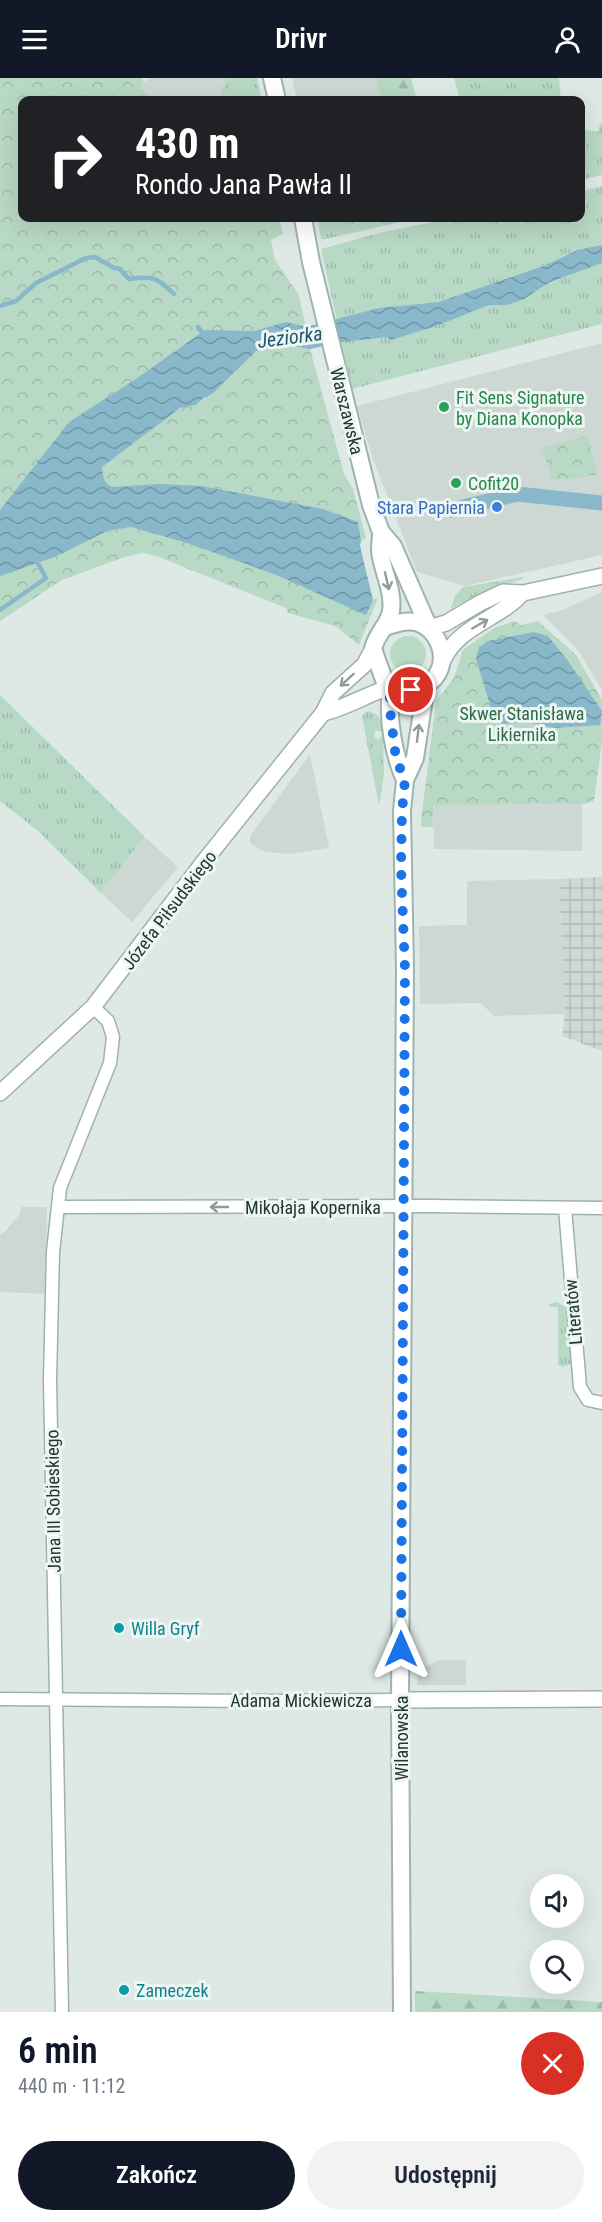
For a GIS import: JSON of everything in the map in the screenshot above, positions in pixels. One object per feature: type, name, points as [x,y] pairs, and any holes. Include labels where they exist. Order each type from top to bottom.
[{"type":"main road","points":[[272,78],[276,96]]},
{"type":"main road","name":"Warszawska","points":[[304,222],[311,262],[364,484],[381,532],[393,546],[426,620]]},
{"type":"main road","name":"Warszawska","points":[[381,532],[380,551],[391,605],[389,619],[383,628]]},
{"type":"main road","points":[[426,620],[443,660],[439,673],[426,685],[411,690],[389,690],[372,648],[374,641],[383,628],[406,621],[420,624],[426,620]]},
{"type":"main road","name":"Wilanowska","points":[[402,2012],[400,1700],[405,970],[401,868],[402,811],[405,780],[415,758],[426,685]]},
{"type":"main road","name":"Wilanowska","points":[[389,690],[396,759],[405,780]]},
{"type":"street","points":[[426,620],[446,623],[503,592],[524,593],[602,576]]},
{"type":"street","points":[[443,660],[450,647],[460,636],[511,606],[524,593]]},
{"type":"street","name":"Józefa Piłsudskiego","points":[[0,1093],[93,1007],[202,864],[323,713],[333,693],[364,665],[372,648]]},
{"type":"street","points":[[323,713],[336,710],[366,696],[389,690]]},
{"type":"street","name":"Jana III Sobieskiego","points":[[62,2012],[50,1380],[53,1252],[60,1188],[110,1064],[113,1037],[108,1021],[93,1007]]},
{"type":"street","name":"Mikołaja Kopernika","points":[[59,1207],[602,1208]]},
{"type":"street","name":"Literatów","points":[[565,1208],[579,1387],[588,1400],[602,1403]]},
{"type":"street","name":"Adama Mickiewicza","points":[[0,1699],[602,1700]]},
{"type":"shaded area","points":[[151,78],[225,78],[225,84],[219,96],[151,96],[139,85]]},
{"type":"shaded area","points":[[292,78],[375,78],[380,96],[296,96]]},
{"type":"shaded area","name":"Stara Papiernia","points":[[602,343],[602,555],[465,586],[417,572],[373,459],[357,406]]},
{"type":"shaded area","points":[[602,592],[602,690],[578,650],[543,615],[562,610]]},
{"type":"shaded area","points":[[310,754],[329,848],[290,854],[265,852],[250,843],[250,836]]},
{"type":"shaded area","points":[[582,804],[582,851],[434,849],[433,805]]},
{"type":"shaded area","points":[[145,837],[178,867],[132,922],[100,892]]},
{"type":"shaded area","points":[[602,877],[602,1051],[562,1036],[565,1014],[559,879]]},
{"type":"shaded area","points":[[559,879],[565,1014],[494,1016],[481,1003],[420,1004],[419,926],[467,925],[467,881]]},
{"type":"shaded area","points":[[21,1207],[47,1207],[46,1294],[0,1292],[0,1236],[19,1215]]},
{"type":"shaded area","points":[[439,1660],[466,1660],[466,1685],[417,1685],[418,1671]]},
{"type":"green space","points":[[0,78],[141,78],[144,82],[140,85],[151,96],[18,96],[18,222],[280,222],[283,234],[271,240],[275,260],[299,295],[310,349],[344,474],[353,489],[366,538],[361,541],[360,545],[372,600],[378,598],[359,645],[335,626],[288,613],[286,608],[156,556],[142,553],[62,580],[0,621]]},
{"type":"green space","points":[[225,78],[257,78],[261,96],[219,96],[225,84]]},
{"type":"green space","points":[[375,78],[411,78],[416,96],[380,96]]},
{"type":"green space","points":[[454,78],[559,78],[561,96],[459,96]]},
{"type":"green space","points":[[602,124],[602,175],[585,179],[585,130],[598,132]]},
{"type":"green space","points":[[602,186],[602,324],[352,389],[321,249],[383,232],[434,222],[585,222],[585,190]]},
{"type":"green space","points":[[318,222],[400,222],[325,239],[321,239]]},
{"type":"green space","points":[[588,435],[597,474],[572,479],[552,479],[542,448]]},
{"type":"green space","points":[[523,577],[523,579],[491,589],[451,608],[455,596],[463,587]]},
{"type":"green space","name":"Skwer Stanisława Likiernika","points":[[514,621],[521,625],[538,621],[576,655],[602,700],[602,741],[594,801],[582,804],[433,805],[433,827],[422,827],[436,701],[454,678],[463,650],[494,628]]},
{"type":"green space","points":[[408,636],[421,641],[426,654],[421,667],[408,672],[395,667],[390,654],[395,641]]},
{"type":"green space","points":[[0,695],[145,837],[100,892],[39,832],[0,801]]},
{"type":"green space","points":[[367,711],[379,718],[384,732],[375,730],[374,737],[378,740],[383,738],[384,773],[379,806],[362,716]]},
{"type":"green space","points":[[556,1302],[567,1307],[571,1364],[563,1367],[558,1365],[558,1307],[549,1307],[549,1304]]},
{"type":"green space","points":[[415,1991],[602,2002],[602,2012],[415,2012]]},
{"type":"water","name":"Jeziorka","points":[[602,245],[602,263],[550,282],[524,299],[507,305],[489,305],[436,326],[391,340],[387,337],[343,342],[310,349],[283,344],[256,351],[212,394],[203,398],[196,405],[180,408],[102,467],[105,482],[113,487],[160,484],[201,486],[323,509],[358,522],[360,546],[373,600],[366,615],[274,574],[184,542],[131,527],[107,531],[57,556],[0,576],[0,510],[69,422],[136,379],[205,330],[254,331],[286,322],[306,327],[379,308],[439,302],[546,265],[578,250]]},
{"type":"water","points":[[534,632],[548,636],[568,661],[602,711],[600,725],[554,728],[527,722],[501,724],[494,720],[476,659],[479,647],[488,641]]},
{"type":"waterway","points":[[0,306],[16,301],[36,283],[86,258],[95,257],[120,269],[129,279],[154,279],[174,294]]},
{"type":"waterway","points":[[198,327],[205,337]]},
{"type":"waterway","points":[[451,510],[517,494],[602,503]]},
{"type":"waterway","points":[[0,610],[46,578],[35,558]]},
{"type":"place","name":"Fit Sens Signature by Diana Konopka","points":[[444,407]]},
{"type":"place","name":"Cofit20","points":[[456,483]]},
{"type":"place","name":"Stara Papiernia","points":[[497,507]]},
{"type":"place","name":"Willa Gryf","points":[[119,1628]]},
{"type":"place","name":"Zameczek","points":[[124,1990]]},
{"type":"route","points":[[401,1649],[405,970],[401,868],[405,780],[396,759],[389,702],[391,692],[411,690]]}]
